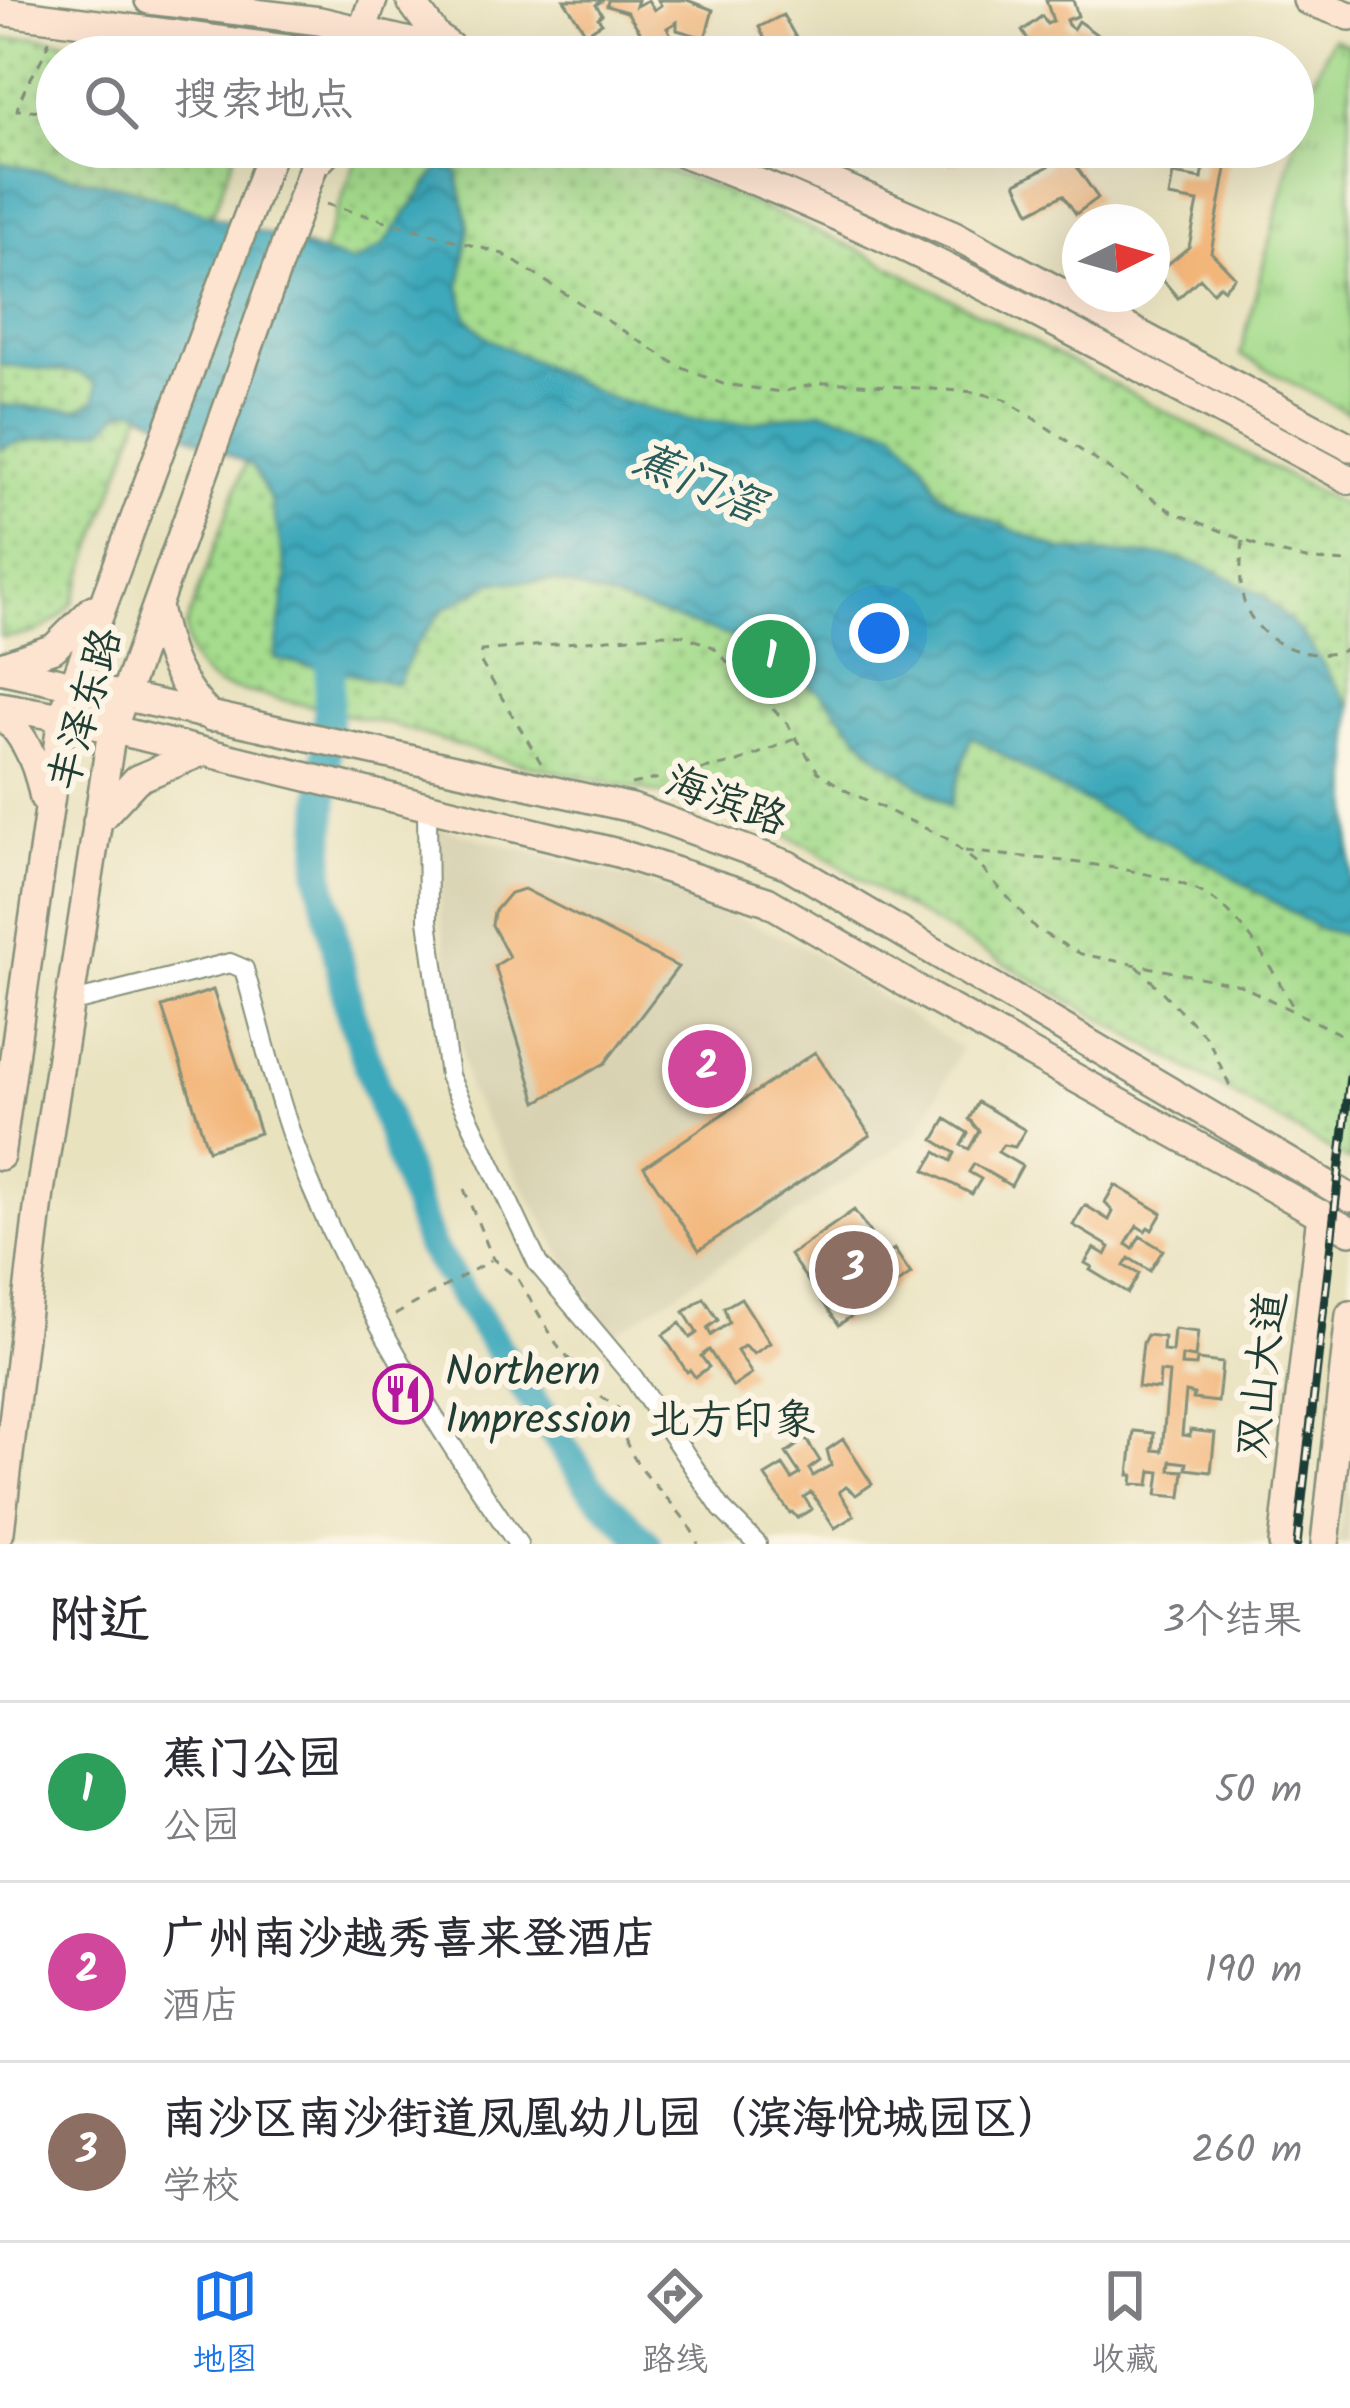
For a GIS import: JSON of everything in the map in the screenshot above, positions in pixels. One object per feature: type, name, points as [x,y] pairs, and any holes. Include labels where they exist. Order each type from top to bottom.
[{"type":"street","points":[[149,0],[324,10],[345,36]]},
{"type":"street","points":[[359,36],[374,0]]},
{"type":"street","points":[[410,0],[436,36]]},
{"type":"street","points":[[1307,0],[1350,16]]},
{"type":"street","points":[[0,11],[202,36]]},
{"type":"street","name":"丰泽东路","points":[[0,1156],[62,717],[266,168]]},
{"type":"street","name":"丰泽东路","points":[[0,1532],[40,1192],[112,730],[317,168]]},
{"type":"street","points":[[721,168],[940,262],[1350,480]]},
{"type":"street","points":[[799,168],[954,235],[1350,447]]},
{"type":"street","points":[[0,668],[54,648],[82,623],[109,586]]},
{"type":"street","points":[[157,606],[177,677],[211,717]]},
{"type":"street","name":"海滨路","points":[[0,668],[632,808],[788,865],[1350,1198]]},
{"type":"street","points":[[0,710],[39,772],[48,817]]},
{"type":"street","name":"海滨路","points":[[0,710],[62,717],[618,854],[767,901],[1350,1231]]},
{"type":"street","points":[[94,826],[137,779],[203,752]]},
{"type":"street","points":[[427,807],[428,920],[449,1076],[538,1264],[632,1377],[722,1509],[757,1544]]},
{"type":"street","points":[[69,1004],[230,963],[244,969],[307,1177],[379,1323],[465,1468],[518,1544]]},
{"type":"street","name":"双山大道","points":[[1283,1544],[1321,1214]]},
{"type":"street","name":"双山大道","points":[[1325,1544],[1345,1396],[1350,1315]]},
{"type":"path","points":[[50,36],[55,18]]},
{"type":"path","points":[[36,69],[21,91],[17,110],[36,110]]},
{"type":"path","points":[[393,226],[477,245],[544,278],[680,367],[723,384],[781,392],[846,383],[974,392],[1015,403],[1172,511],[1295,557],[1350,562]]},
{"type":"path","points":[[1243,539],[1244,603],[1274,642],[1307,656],[1350,648]]},
{"type":"path","points":[[541,763],[480,661],[481,651],[636,634],[683,635],[725,656],[796,738],[818,772],[946,838],[1037,930],[1081,953],[1240,985],[1350,1039]]},
{"type":"path","points":[[630,784],[738,762],[796,738]]},
{"type":"path","points":[[963,851],[1143,873],[1192,888],[1225,908],[1294,1010]]},
{"type":"path","points":[[1136,965],[1208,1040],[1230,1086]]},
{"type":"path","points":[[464,1189],[493,1259],[518,1279],[559,1348],[603,1398],[622,1412],[620,1430],[630,1452],[688,1521],[698,1544]]},
{"type":"path","points":[[379,1323],[493,1259]]},
{"type":"shaded area","points":[[436,827],[683,893],[802,946],[961,1049],[918,1133],[610,1337],[468,1090],[441,918]]},
{"type":"shaded area","points":[[1350,1438],[1350,1544],[1338,1544]]},
{"type":"green space","points":[[36,37],[36,168],[229,168],[73,603],[43,629],[4,637],[0,636],[0,40]]},
{"type":"green space","points":[[1333,38],[1350,45],[1350,414],[1240,355],[1288,168],[1314,168],[1314,78]]},
{"type":"green space","points":[[353,168],[657,168],[702,182],[847,244],[1350,509],[1350,1161],[887,896],[811,847],[722,807],[512,762],[393,725],[217,685],[197,667],[186,626]]},
{"type":"water","name":"蕉门滘","points":[[0,163],[126,187],[353,263],[383,246],[439,168],[457,171],[469,227],[460,287],[467,317],[487,338],[608,397],[690,420],[746,423],[821,411],[895,429],[924,463],[938,491],[957,506],[1061,550],[1169,556],[1207,567],[1264,596],[1306,639],[1350,706],[1350,936],[1318,928],[1212,865],[1057,788],[971,736],[950,807],[876,755],[821,693],[735,638],[555,581],[495,582],[444,609],[414,647],[398,684],[275,659],[287,575],[271,501],[252,466],[135,409],[120,412],[104,429],[0,450],[0,405],[75,410],[95,401],[96,384],[79,373],[0,365]]},
{"type":"building","points":[[564,0],[603,0],[596,5],[602,23],[586,33]]},
{"type":"building","points":[[608,0],[638,0],[636,6],[648,0],[654,10],[661,5],[658,0],[687,0],[713,10],[706,36],[677,30],[677,22],[667,28],[672,36],[643,36],[627,12],[607,6]]},
{"type":"building","points":[[1046,0],[1073,0],[1078,16],[1066,20],[1068,25],[1073,29],[1078,21],[1099,36],[1025,36],[1022,31],[1042,16],[1047,24],[1053,21]]},
{"type":"building","points":[[783,15],[795,36],[763,36],[759,27]]},
{"type":"building","points":[[1045,168],[1078,168],[1098,198],[1090,204],[1069,204],[1063,195],[1030,212],[1016,183]]},
{"type":"building","points":[[1204,168],[1226,168],[1211,252],[1235,277],[1224,289],[1220,285],[1213,292],[1200,278],[1178,298],[1170,288],[1170,262],[1189,247],[1198,202],[1169,197],[1173,174],[1202,179]]},
{"type":"building","points":[[524,889],[678,967],[605,1063],[537,1102],[495,966],[509,957],[492,925],[494,912],[510,893]]},
{"type":"building","points":[[213,990],[260,1133],[208,1150],[162,1007]]},
{"type":"building","points":[[815,1052],[870,1135],[699,1250],[644,1167]]},
{"type":"building","points":[[978,1102],[1025,1130],[1015,1147],[1003,1145],[998,1152],[1022,1166],[1011,1186],[974,1164],[969,1172],[981,1179],[972,1194],[925,1170],[936,1152],[951,1161],[955,1153],[934,1140],[946,1119],[968,1133],[961,1145],[969,1149],[979,1131],[969,1119]]},
{"type":"building","points":[[1115,1185],[1162,1213],[1152,1230],[1137,1226],[1126,1244],[1133,1249],[1140,1236],[1163,1250],[1150,1271],[1129,1258],[1124,1266],[1139,1274],[1128,1293],[1090,1270],[1085,1263],[1094,1248],[1106,1255],[1110,1247],[1073,1225],[1085,1205],[1109,1220],[1113,1212],[1105,1202]]},
{"type":"building","points":[[854,1210],[870,1233],[855,1244],[870,1266],[894,1249],[911,1274],[839,1325],[820,1298],[839,1284],[832,1273],[812,1287],[790,1255]]},
{"type":"building","points":[[704,1298],[718,1320],[707,1328],[711,1335],[729,1323],[724,1308],[741,1298],[770,1343],[754,1354],[744,1346],[737,1351],[752,1374],[733,1387],[709,1350],[701,1356],[709,1367],[695,1377],[687,1372],[663,1335],[680,1323],[690,1338],[697,1333],[684,1312]]},
{"type":"building","points":[[1174,1329],[1198,1332],[1195,1358],[1182,1356],[1181,1365],[1196,1366],[1197,1360],[1222,1363],[1218,1402],[1193,1399],[1194,1394],[1186,1392],[1182,1435],[1190,1436],[1190,1430],[1215,1433],[1211,1472],[1186,1469],[1187,1463],[1171,1461],[1170,1470],[1184,1471],[1181,1497],[1157,1495],[1160,1472],[1151,1471],[1149,1485],[1132,1484],[1133,1475],[1129,1475],[1134,1431],[1154,1433],[1153,1450],[1162,1451],[1169,1373],[1160,1372],[1159,1389],[1138,1387],[1143,1343],[1147,1335],[1164,1337],[1163,1351],[1172,1352]]},
{"type":"building","points":[[806,1439],[820,1461],[809,1469],[813,1476],[831,1465],[827,1450],[843,1439],[872,1484],[856,1495],[846,1487],[839,1492],[854,1516],[835,1528],[811,1492],[804,1497],[812,1509],[797,1518],[790,1513],[765,1476],[783,1465],[792,1479],[800,1474],[786,1453]]},
{"type":"waterway","points":[[330,670],[320,872],[350,1012],[430,1246],[590,1487],[647,1544]]},
{"type":"railway","points":[[1297,1544],[1350,1076]]},
{"type":"place","name":"蕉门公园","points":[[771,659]]},
{"type":"place","name":"广州南沙越秀喜来登酒店","points":[[707,1069]]},
{"type":"place","name":"南沙区南沙街道凤凰幼儿园（滨海悦城园区）","points":[[854,1270]]},
{"type":"place","name":"Northern Impression 北方印象","points":[[403,1394]]}]
